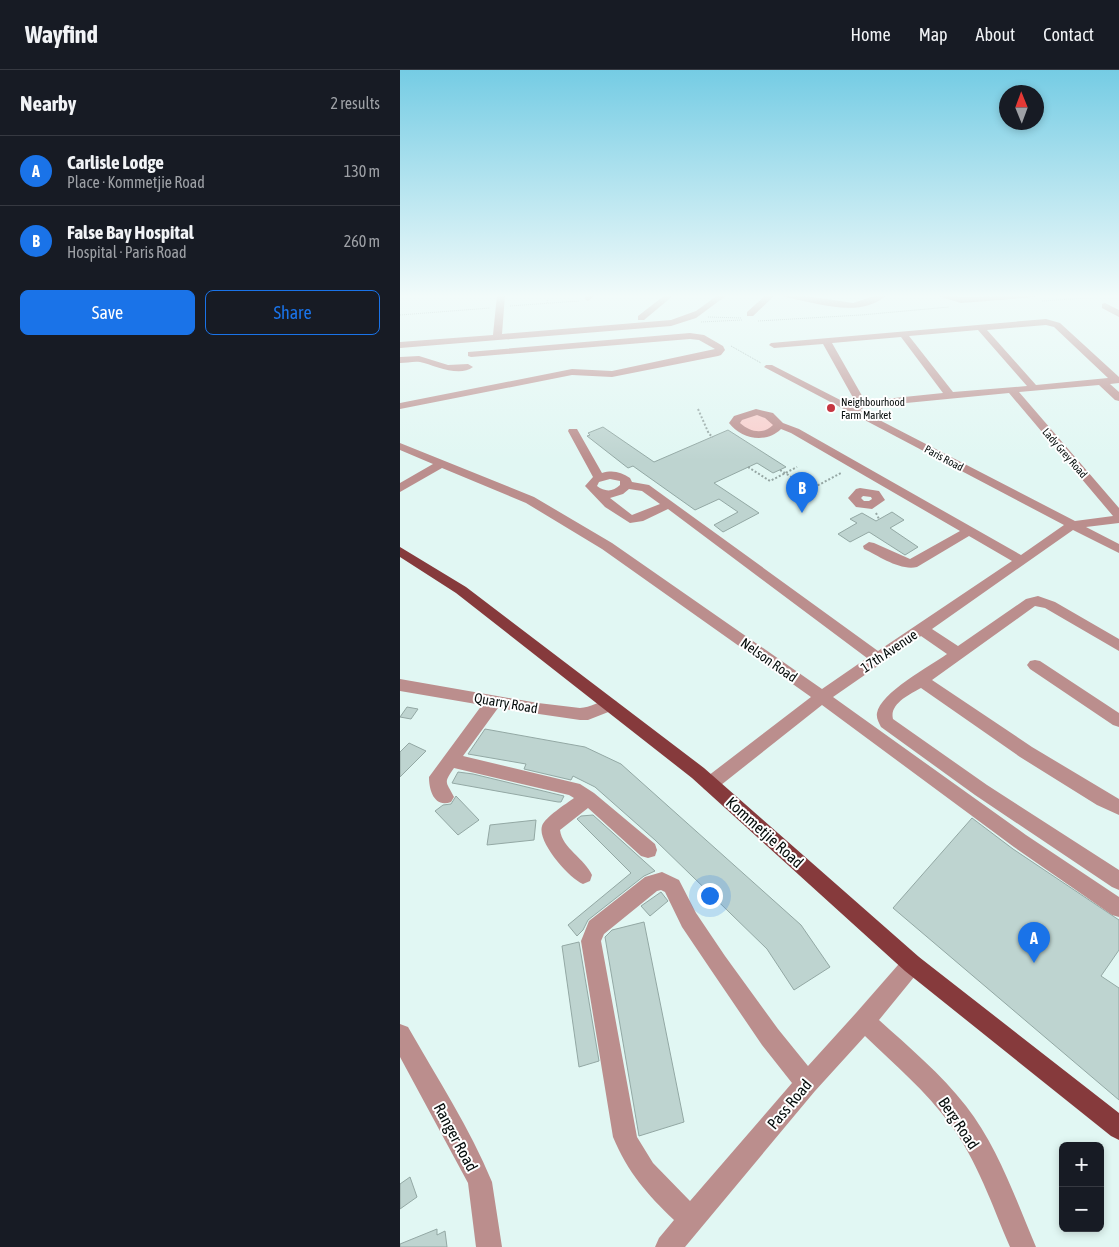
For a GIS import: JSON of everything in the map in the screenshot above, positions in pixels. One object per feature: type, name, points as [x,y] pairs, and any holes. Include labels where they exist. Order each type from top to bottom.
[{"type":"main road","name":"Kommetjie Road","points":[[400,552],[462,590],[710,784],[912,964],[1119,1128]]},
{"type":"street","points":[[468,379],[471,350]]},
{"type":"street","points":[[471,354],[521,350]]},
{"type":"street","points":[[400,406],[468,379],[572,372],[612,374],[718,353],[720,350]]},
{"type":"street","points":[[831,350],[858,407],[1118,380]]},
{"type":"street","points":[[915,350],[950,396]]},
{"type":"street","points":[[1000,350],[1034,388]]},
{"type":"street","points":[[1085,350],[1118,380]]},
{"type":"street","points":[[400,360],[420,359],[447,368],[468,379]]},
{"type":"street","name":"Paris Road","points":[[769,367],[858,407],[1119,549]]},
{"type":"street","points":[[1102,382],[1119,398]]},
{"type":"street","name":"Lady Grey Road","points":[[1012,390],[1119,518]]},
{"type":"street","points":[[779,425],[795,431],[1020,560]]},
{"type":"street","points":[[573,431],[586,458],[599,477]]},
{"type":"street","name":"Nelson Road","points":[[400,446],[530,500],[607,546],[822,697],[1020,841],[1119,908]]},
{"type":"street","points":[[400,488],[442,463]]},
{"type":"street","points":[[626,485],[626,480],[619,476],[609,475],[599,477],[591,486],[609,504],[630,520],[639,518],[669,504]]},
{"type":"street","points":[[600,494],[616,493],[626,485],[645,488],[877,658]]},
{"type":"street","points":[[875,494],[889,486]]},
{"type":"street","points":[[1073,525],[1119,518]]},
{"type":"street","name":"17th Avenue","points":[[710,784],[822,697],[1073,525]]},
{"type":"street","points":[[869,546],[902,562],[912,564],[968,531]]},
{"type":"street","points":[[1119,646],[1050,605],[1034,601],[895,698],[886,707],[884,716],[887,723],[981,790],[1119,882]]},
{"type":"street","points":[[921,629],[957,654]]},
{"type":"street","points":[[1035,665],[1119,721]]},
{"type":"street","points":[[921,680],[1026,752],[1103,800],[1119,807]]},
{"type":"street","name":"Quarry Road","points":[[400,685],[580,714],[588,714],[610,704]]},
{"type":"street","points":[[446,797],[438,789],[437,781],[494,701]]},
{"type":"street","points":[[451,760],[565,786],[588,798],[648,850]]},
{"type":"street","points":[[583,875],[553,841],[549,831],[551,826],[588,798]]},
{"type":"street","points":[[691,1220],[639,1164],[630,1152],[625,1137],[591,942],[596,928],[652,883],[662,881],[670,884],[680,899],[689,920],[718,963],[770,1037],[807,1083]]},
{"type":"street","name":"Pass Road","points":[[668,1247],[807,1083],[864,1021],[912,964]]},
{"type":"street","name":"Berg Road","points":[[864,1021],[934,1087],[959,1116],[975,1143],[1023,1247]]},
{"type":"street","name":"Ranger Road","points":[[400,1035],[469,1158],[480,1182],[489,1247]]},
{"type":"path","points":[[738,350],[769,367]]},
{"type":"path","points":[[698,409],[709,434],[713,437]]},
{"type":"path","points":[[748,467],[770,481],[797,467]]},
{"type":"path","points":[[780,470],[811,489],[842,473]]},
{"type":"shaded area","points":[[756,412],[779,425],[753,435],[735,420]]},
{"type":"building","points":[[603,427],[654,462],[728,430],[786,467],[773,473],[757,463],[714,483],[759,513],[723,532],[714,525],[738,512],[719,499],[695,510],[633,466],[628,468],[587,436],[590,435],[588,433]]},
{"type":"building","points":[[892,512],[904,520],[890,528],[918,547],[905,555],[869,532],[850,542],[838,534],[857,523],[850,519],[862,513],[876,521]]},
{"type":"building","points":[[407,707],[418,709],[411,719],[400,717]]},
{"type":"building","points":[[485,729],[585,747],[621,764],[801,925],[830,967],[794,990],[767,949],[655,840],[595,787],[573,776],[571,780],[524,769],[526,764],[468,754]]},
{"type":"building","points":[[409,743],[426,751],[400,777],[400,752]]},
{"type":"building","points":[[458,772],[564,796],[561,802],[558,802],[452,783]]},
{"type":"building","points":[[456,796],[479,820],[458,835],[435,811],[443,805],[451,804]]},
{"type":"building","points":[[593,815],[655,871],[644,876],[588,920],[583,930],[577,936],[568,925],[631,873],[577,819],[581,816]]},
{"type":"building","points":[[972,818],[1013,849],[1119,920],[1119,950],[1101,976],[1119,988],[1119,1100],[893,908]]},
{"type":"building","points":[[536,820],[534,840],[487,845],[490,825]]},
{"type":"building","points":[[661,892],[668,901],[650,916],[641,906]]},
{"type":"building","points":[[644,922],[684,1122],[639,1136],[605,937],[612,930]]},
{"type":"building","points":[[579,942],[599,1061],[579,1067],[562,946]]},
{"type":"building","points":[[410,1177],[417,1197],[400,1209],[400,1184]]},
{"type":"building","points":[[437,1229],[437,1235],[445,1231],[447,1247],[400,1247],[400,1244]]},
{"type":"place","name":"Neighbourhood Farm Market","points":[[831,408]]},
{"type":"place","name":"False Bay Hospital","points":[[802,513]]},
{"type":"place","name":"Carlisle Lodge","points":[[1034,963]]}]
